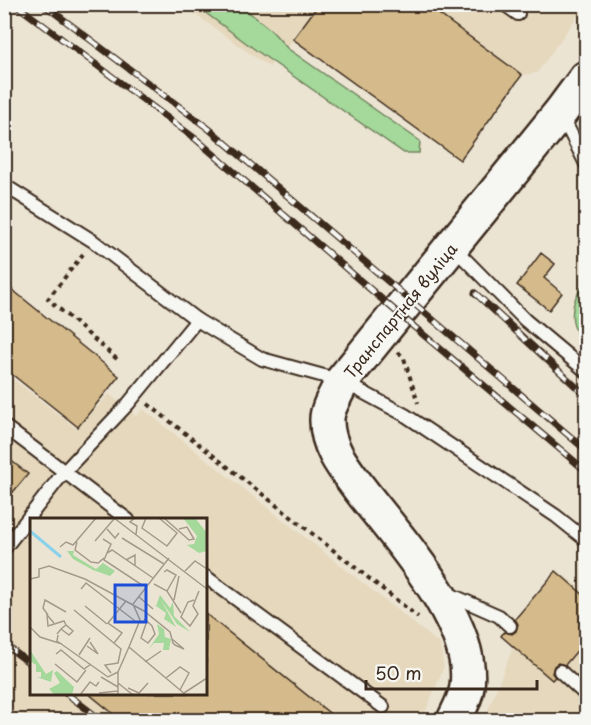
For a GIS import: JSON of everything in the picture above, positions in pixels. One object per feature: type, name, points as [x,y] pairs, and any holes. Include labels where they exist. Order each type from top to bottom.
[{"type":"main road","name":"Транспартная вуліца","points":[[454,720],[467,687],[465,650],[454,622],[435,588],[342,466],[330,442],[326,417],[342,381],[586,78]]},
{"type":"lane","points":[[504,4],[519,14]]},
{"type":"lane","points":[[560,113],[586,164]]},
{"type":"lane","points":[[4,185],[93,241],[197,320],[262,359],[342,381],[405,415],[556,516],[586,540]]},
{"type":"lane","points":[[452,246],[525,320],[586,371]]},
{"type":"lane","points":[[4,549],[64,472],[136,394],[197,320]]},
{"type":"lane","points":[[4,426],[127,518]]},
{"type":"lane","points":[[207,578],[382,707]]},
{"type":"lane","points":[[435,588],[499,616],[510,626]]},
{"type":"lane","points":[[560,671],[586,695]]},
{"type":"path","points":[[93,241],[48,299],[118,360]]},
{"type":"path","points":[[395,350],[404,358],[427,431]]},
{"type":"path","points":[[136,394],[426,624]]},
{"type":"shaded area","points":[[586,4],[537,73],[522,75],[460,160],[294,39],[269,67],[182,5]]},
{"type":"shaded area","points":[[4,372],[77,429],[109,394],[136,416],[143,409],[440,644],[444,667],[422,720],[5,720]]},
{"type":"shaded area","points":[[557,570],[586,593],[586,720],[484,720],[513,647],[501,636]]},
{"type":"green space","points":[[195,5],[240,5],[272,31],[287,48],[420,141],[419,153],[404,153]]},
{"type":"green space","points":[[586,282],[586,343],[575,329],[572,313],[576,296]]},
{"type":"building","points":[[319,4],[425,4],[522,75],[460,160],[293,39]]},
{"type":"building","points":[[541,253],[555,264],[544,278],[562,293],[549,310],[517,285]]},
{"type":"building","points":[[4,283],[119,376],[78,427],[4,368]]},
{"type":"building","points":[[4,455],[28,474],[4,503]]},
{"type":"building","points":[[556,571],[586,597],[586,640],[565,665],[558,663],[554,666],[552,673],[555,677],[552,680],[501,636],[504,632],[512,634],[516,631],[518,624],[515,619]]},
{"type":"building","points":[[207,615],[338,720],[121,720],[90,695],[207,695]]},
{"type":"railway","points":[[15,4],[197,140],[586,471]]},
{"type":"railway","points":[[43,4],[209,129],[586,450]]},
{"type":"railway","points":[[475,293],[586,396]]},
{"type":"railway","points":[[4,644],[30,664]]},
{"type":"railway","points":[[68,695],[101,720]]},
{"type":"railway","points":[[4,713],[14,720]]}]
